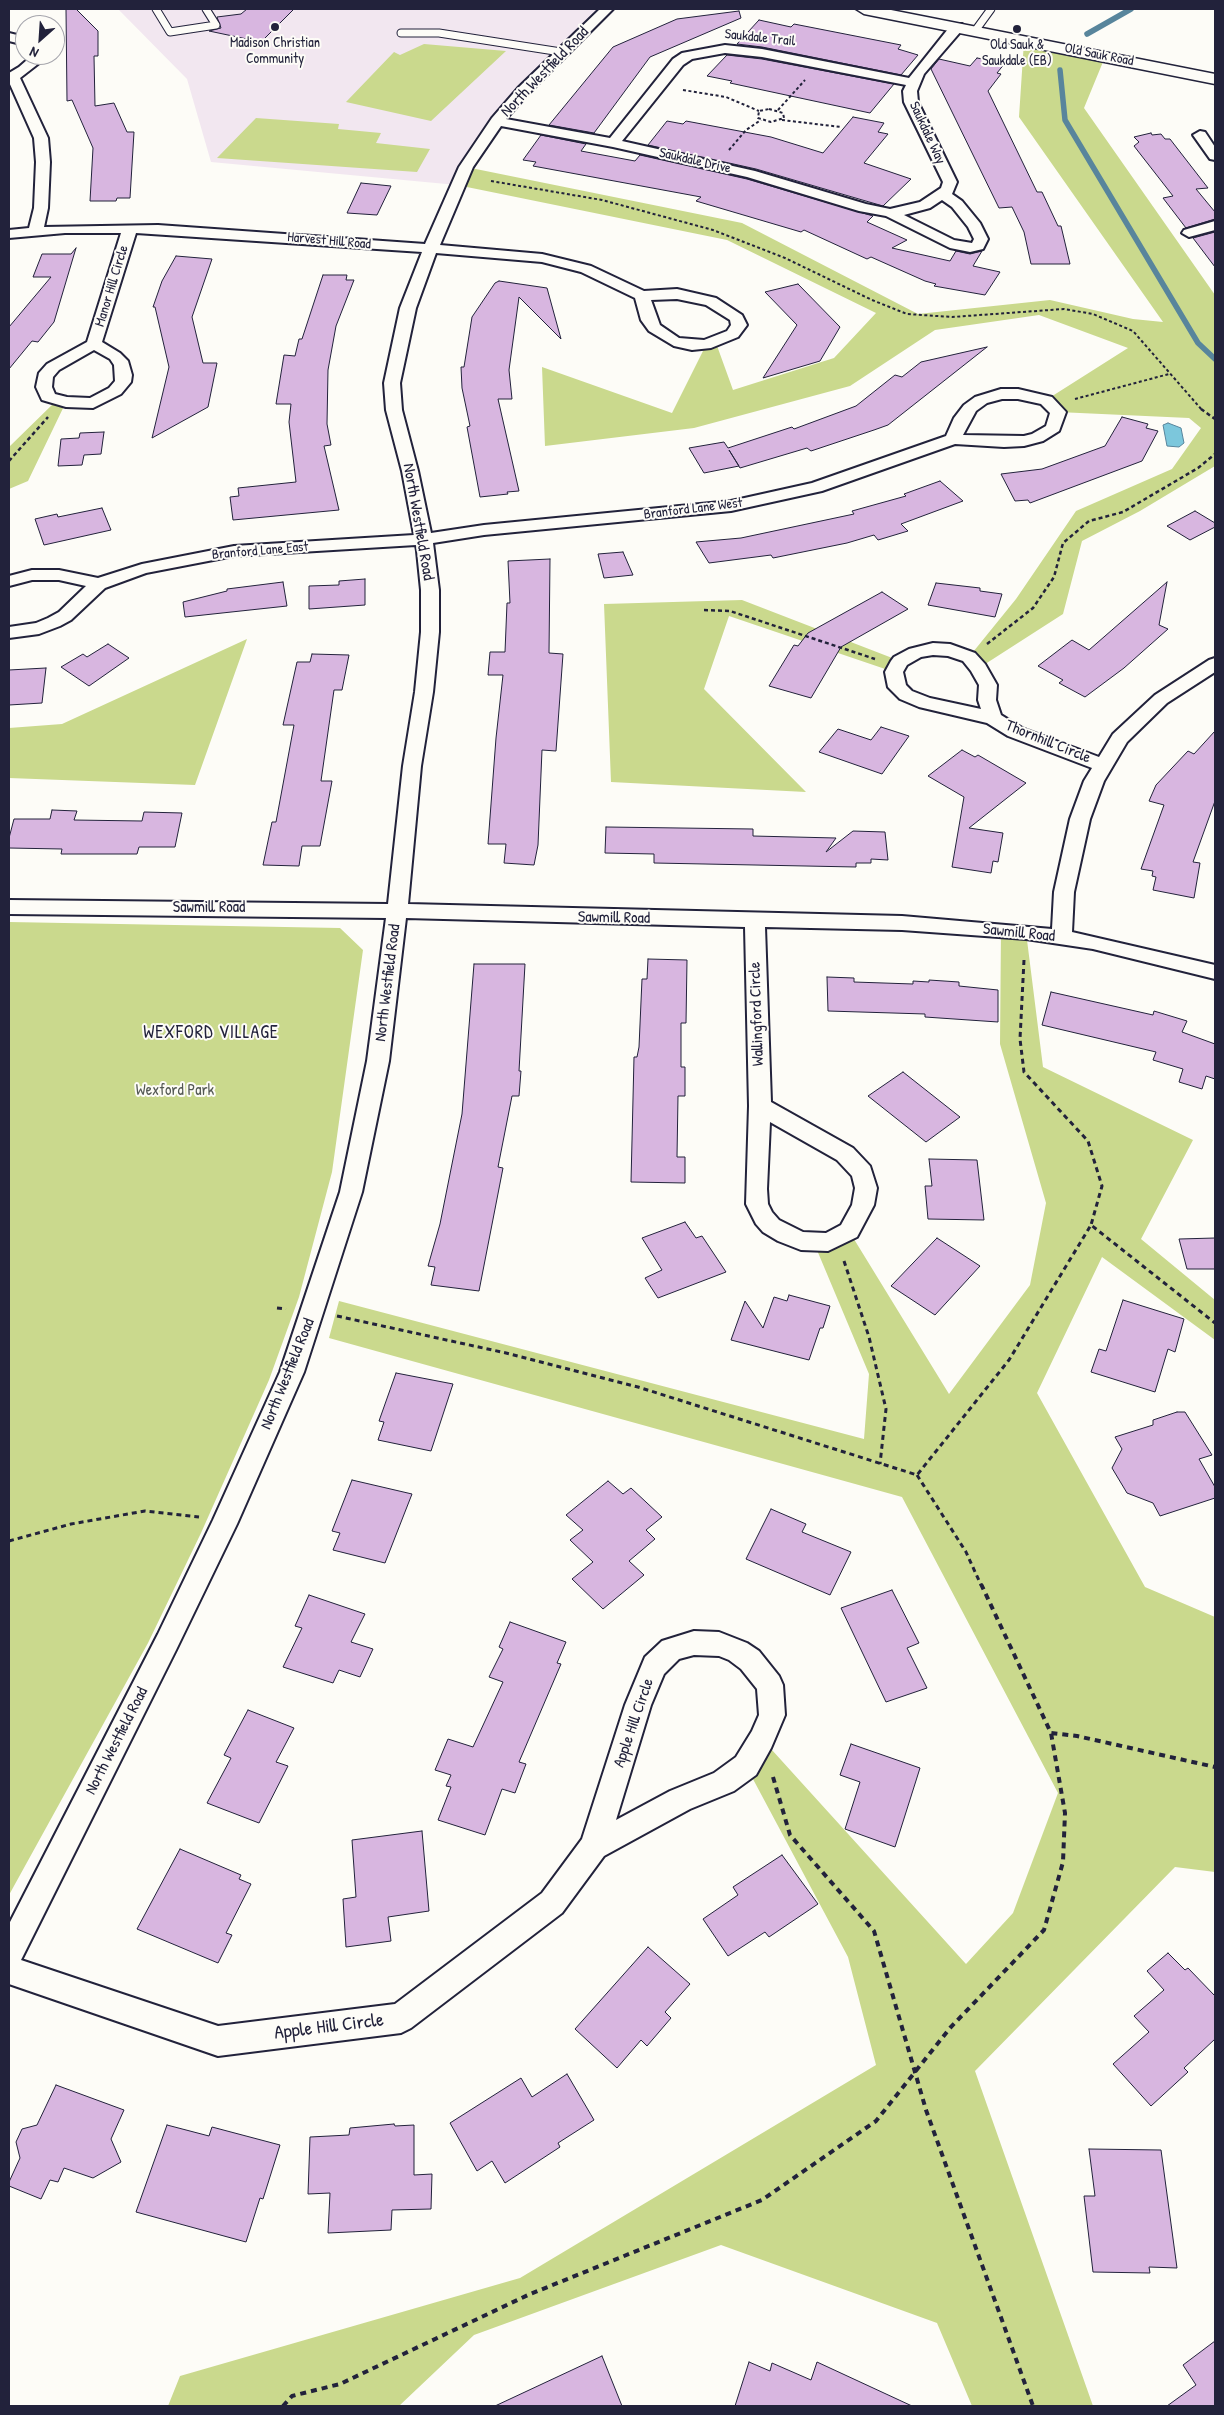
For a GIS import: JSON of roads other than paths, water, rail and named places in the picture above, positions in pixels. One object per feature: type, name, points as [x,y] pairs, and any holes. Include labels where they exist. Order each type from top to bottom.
[{"type":"street","name":"North Westfield Road","points":[[9,1954],[167,1642],[224,1524],[292,1372],[353,1183],[378,1061],[394,940],[412,766],[424,692],[430,632],[430,590],[424,539],[410,471],[396,418],[392,383],[408,308],[430,250],[466,167],[498,121],[523,91],[607,9]]},
{"type":"street","name":"Old Sauk Road","points":[[864,9],[1215,79]]},
{"type":"street","name":"Saukdale Way","points":[[943,194],[948,190],[950,182],[911,102],[910,91],[912,82],[957,27]]},
{"type":"street","name":"Saukdale Trail","points":[[613,143],[678,62],[687,56],[706,51],[724,49],[762,53],[912,82]]},
{"type":"street","points":[[28,65],[11,77],[41,138],[43,162],[41,208],[36,232]]},
{"type":"street","name":"Saukdale Drive","points":[[498,121],[613,143],[750,174],[825,198],[890,212]]},
{"type":"street","points":[[1200,135],[1215,156]]},
{"type":"street","points":[[943,194],[957,204],[975,226],[982,239],[978,246],[970,248],[950,244],[890,212],[925,205],[943,194]]},
{"type":"street","points":[[1190,233],[1215,226]]},
{"type":"street","name":"Harvest Hill Road","points":[[9,234],[130,229],[220,232],[430,250],[511,254],[542,258],[586,270],[642,296],[677,294],[711,302],[737,318],[739,325],[733,334],[706,345],[692,345],[674,340],[654,328],[649,320],[642,296]]},
{"type":"street","name":"Manor Hill Circle","points":[[94,344],[115,356],[122,364],[123,382],[115,391],[94,403],[62,402],[48,397],[44,387],[46,376],[53,368],[94,344],[130,229]]},
{"type":"street","points":[[1000,394],[1018,394],[1046,400],[1058,412],[1053,428],[1037,438],[1004,442],[953,439],[962,418],[981,400],[1000,394]]},
{"type":"street","name":"Branford Lane West","points":[[424,539],[484,530],[665,514],[748,503],[816,487],[953,439]]},
{"type":"street","name":"Branford Lane East","points":[[99,584],[142,569],[234,551],[424,539]]},
{"type":"street","points":[[9,581],[32,575],[59,575],[99,584]]},
{"type":"street","points":[[9,632],[39,628],[54,622],[65,616],[99,584]]},
{"type":"street","name":"Thornhill Circle","points":[[993,718],[987,700],[988,685],[979,668],[969,657],[950,650],[933,649],[915,652],[900,661],[894,672],[897,687],[906,695],[925,703],[993,718],[1015,732],[1103,764]]},
{"type":"street","points":[[1062,937],[1064,892],[1080,819],[1094,781],[1103,764],[1120,738],[1161,699],[1215,664]]},
{"type":"street","name":"Sawmill Road","points":[[9,907],[396,911],[902,923],[1026,932],[1062,937],[1093,942],[1215,972]]},
{"type":"street","name":"Wallingford Circle","points":[[755,921],[760,1106],[757,1204],[764,1218],[778,1230],[801,1241],[828,1242],[837,1238],[848,1230],[863,1204],[866,1188],[862,1172],[845,1154],[760,1106]]},
{"type":"street","name":"Apple Hill Circle","points":[[9,1970],[218,2041],[401,2018],[552,1903],[594,1846],[638,1705],[654,1666],[671,1649],[694,1643],[719,1644],[738,1650],[750,1660],[770,1685],[772,1715],[762,1739],[746,1766],[724,1782],[680,1800],[594,1846]]},
{"type":"lane","points":[[156,9],[170,32],[216,24],[206,9]]},
{"type":"lane","points":[[975,31],[992,9]]},
{"type":"lane","points":[[401,34],[439,34],[481,38],[561,52]]},
{"type":"water","points":[[1168,423],[1181,428],[1184,443],[1179,447],[1167,446],[1163,425]]},
{"type":"waterway","points":[[1087,34],[1131,9]]},
{"type":"waterway","points":[[1060,70],[1065,120],[1198,343],[1215,359]]},
{"type":"place","name":"Madison Christian Community","points":[[275,27]]},
{"type":"place","name":"Old Sauk & Saukdale (EB)","points":[[1017,29]]},
{"type":"district","name":"WEXFORD VILLAGE","points":[[211,1033]]},
{"type":"park label","name":"Wexford Park","points":[[175,1091]]}]
